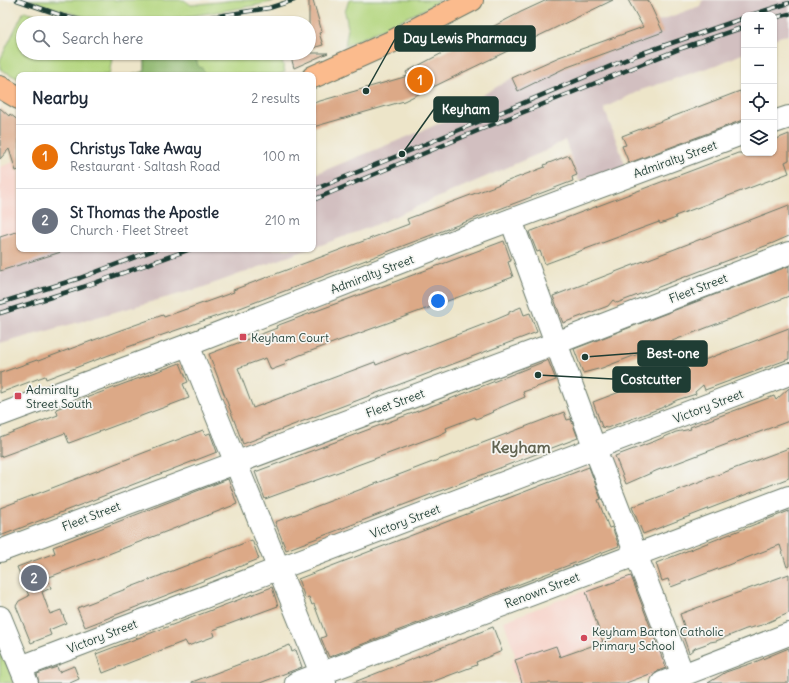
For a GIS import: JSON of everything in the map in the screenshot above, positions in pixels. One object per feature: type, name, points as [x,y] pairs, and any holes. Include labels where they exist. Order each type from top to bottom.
[{"type":"main road","points":[[316,77],[391,42],[472,0]]},
{"type":"main road","points":[[0,87],[16,96]]},
{"type":"street","points":[[777,121],[789,117]]},
{"type":"street","name":"Admiralty Street","points":[[0,415],[188,345],[511,220],[741,134]]},
{"type":"street","points":[[511,220],[595,449],[683,675]]},
{"type":"street","name":"Fleet Street","points":[[0,551],[556,343],[789,253]]},
{"type":"street","points":[[188,345],[323,678]]},
{"type":"street","name":"Victory Street","points":[[24,675],[279,569],[789,374]]},
{"type":"street","name":"Renown Street","points":[[296,683],[323,678],[789,497]]},
{"type":"street","points":[[0,617],[24,675]]},
{"type":"street","points":[[662,683],[789,634]]},
{"type":"shaded area","points":[[705,0],[789,0],[789,35],[777,38],[777,12],[741,12],[741,54],[719,64],[641,90],[604,108],[626,167],[579,181],[565,140],[545,151],[370,227],[316,247],[316,174],[429,128],[478,105],[476,99],[512,78],[559,57],[700,6],[702,1]]},
{"type":"shaded area","points":[[16,161],[16,252],[59,252],[0,271],[0,167]]},
{"type":"shaded area","points":[[59,252],[301,252],[201,288],[0,344],[0,271]]},
{"type":"shaded area","name":"Keyham Barton Catholic Primary School","points":[[635,571],[669,670],[631,683],[518,683],[510,666],[515,655],[504,621]]},
{"type":"green space","points":[[29,0],[184,0],[191,5],[236,0],[278,0],[191,16],[83,16]]},
{"type":"green space","points":[[349,0],[440,0],[425,9],[345,46],[348,28],[345,12]]},
{"type":"green space","points":[[24,11],[43,16],[22,16]]},
{"type":"green space","points":[[16,27],[16,60],[112,60],[110,72],[16,72],[16,77],[0,69],[0,60]]},
{"type":"green space","points":[[145,60],[282,60],[285,72],[145,72]]},
{"type":"green space","points":[[145,60],[196,60],[198,66],[203,69],[204,72],[142,72],[145,71]]},
{"type":"green space","points":[[0,647],[15,683],[0,683]]},
{"type":"building","points":[[309,0],[313,0],[322,32],[319,33],[323,45],[316,47],[316,16],[309,16]]},
{"type":"building","points":[[547,0],[613,0],[404,101],[316,126],[316,102],[408,76],[406,72]]},
{"type":"building","points":[[628,0],[648,0],[663,32],[565,68],[518,91],[512,78],[559,57],[643,27]]},
{"type":"building","points":[[316,53],[328,53],[316,58]]},
{"type":"building","points":[[292,60],[312,60],[294,68]]},
{"type":"building","points":[[740,91],[741,121],[629,163],[622,146],[626,145],[622,136]]},
{"type":"building","points":[[0,108],[9,116],[10,114],[16,119],[16,171],[9,149],[0,159]]},
{"type":"building","points":[[789,134],[789,160],[785,162],[789,173],[675,216],[676,218],[660,224],[659,222],[545,264],[540,251],[537,252],[529,232],[738,153],[741,153],[741,156],[777,156],[777,139]]},
{"type":"building","points":[[569,155],[577,175],[572,177],[573,181],[240,308],[125,348],[46,379],[45,376],[0,393],[0,373],[37,360],[38,361],[163,315],[164,317],[234,292],[233,290],[409,224],[407,219],[545,167],[544,165]]},
{"type":"building","points":[[789,205],[789,236],[617,303],[613,300],[608,306],[563,323],[553,296]]},
{"type":"building","points":[[16,232],[16,252],[61,252],[0,271],[0,237]]},
{"type":"building","points":[[504,241],[511,261],[508,262],[513,277],[300,355],[286,361],[287,364],[271,370],[266,358],[238,368],[253,408],[375,362],[376,365],[406,353],[407,354],[495,320],[521,307],[524,315],[530,313],[537,332],[243,444],[209,354],[277,328],[276,326]]},
{"type":"building","points":[[789,266],[789,296],[602,368],[583,373],[574,349]]},
{"type":"building","points":[[789,328],[789,359],[705,390],[703,385],[695,392],[696,394],[607,428],[602,427],[593,402]]},
{"type":"building","points":[[548,360],[556,380],[523,392],[525,397],[476,419],[475,417],[446,428],[447,431],[439,435],[265,499],[255,472],[450,399]]},
{"type":"building","points":[[180,363],[188,382],[183,384],[189,398],[69,443],[65,433],[0,457],[0,437],[58,415],[56,409]]},
{"type":"building","points":[[789,388],[789,421],[658,470],[626,484],[615,456],[676,432],[691,429],[690,427],[774,396],[776,400]]},
{"type":"building","points":[[564,412],[567,420],[571,419],[578,438],[286,550],[275,522]]},
{"type":"building","points":[[203,430],[205,435],[210,433],[217,452],[0,536],[0,508]]},
{"type":"building","points":[[789,448],[789,478],[643,534],[632,507]]},
{"type":"building","points":[[589,467],[601,499],[598,500],[609,528],[612,527],[619,546],[329,657],[321,638],[326,636],[314,604],[312,605],[309,597],[305,598],[298,579]]},
{"type":"building","points":[[228,479],[237,504],[47,578],[51,588],[42,592],[50,614],[61,610],[66,623],[49,630],[51,635],[31,643],[16,606],[19,601],[29,596],[17,567],[55,553],[53,547]]},
{"type":"building","points":[[789,511],[789,566],[787,567],[780,545],[671,587],[668,579],[662,581],[656,563]]},
{"type":"building","points":[[252,540],[259,559],[85,627],[77,608]]},
{"type":"building","points":[[789,574],[789,613],[762,625],[746,629],[695,648],[689,653],[681,630],[685,629],[680,614]]},
{"type":"building","name":"Keyham Barton Catholic Primary School","points":[[631,576],[666,668],[626,683],[522,683],[515,660],[556,646],[560,657],[603,642],[586,592]]},
{"type":"building","points":[[272,587],[278,606],[213,630],[215,636],[188,646],[185,641],[103,673],[96,654]]},
{"type":"building","points":[[493,627],[502,651],[476,662],[477,665],[429,683],[352,683]]},
{"type":"building","points":[[290,645],[292,652],[296,650],[302,667],[260,683],[192,683],[192,682]]},
{"type":"building","points":[[789,648],[789,683],[708,683],[726,672]]},
{"type":"building","points":[[74,666],[79,679],[70,683],[39,683],[37,674],[57,667],[59,672]]},
{"type":"railway","points":[[17,0],[63,16]]},
{"type":"railway","points":[[218,16],[269,8],[294,0]]},
{"type":"railway","points":[[760,12],[789,3]]},
{"type":"railway","points":[[777,17],[789,14]]},
{"type":"railway","points":[[316,189],[637,55],[741,19]]},
{"type":"railway","points":[[316,199],[489,126],[682,48],[741,28]]},
{"type":"railway","points":[[0,303],[80,278],[149,252]]},
{"type":"railway","points":[[0,313],[83,287],[182,252]]},
{"type":"place","name":"Christys Take Away","points":[[420,80]]},
{"type":"place","name":"Day Lewis Pharmacy","points":[[366,91]]},
{"type":"place","name":"Keyham","points":[[402,154]]},
{"type":"place","name":"Keyham Court","points":[[243,337]]},
{"type":"place","name":"Best-one","points":[[585,357]]},
{"type":"place","name":"Costcutter","points":[[538,375]]},
{"type":"place","name":"Admiralty Street South","points":[[18,396]]},
{"type":"place","name":"St Thomas the Apostle","points":[[34,578]]},
{"type":"place","name":"Keyham Barton Catholic Primary School","points":[[584,638]]},
{"type":"district","name":"Keyham","points":[[521,447]]}]
